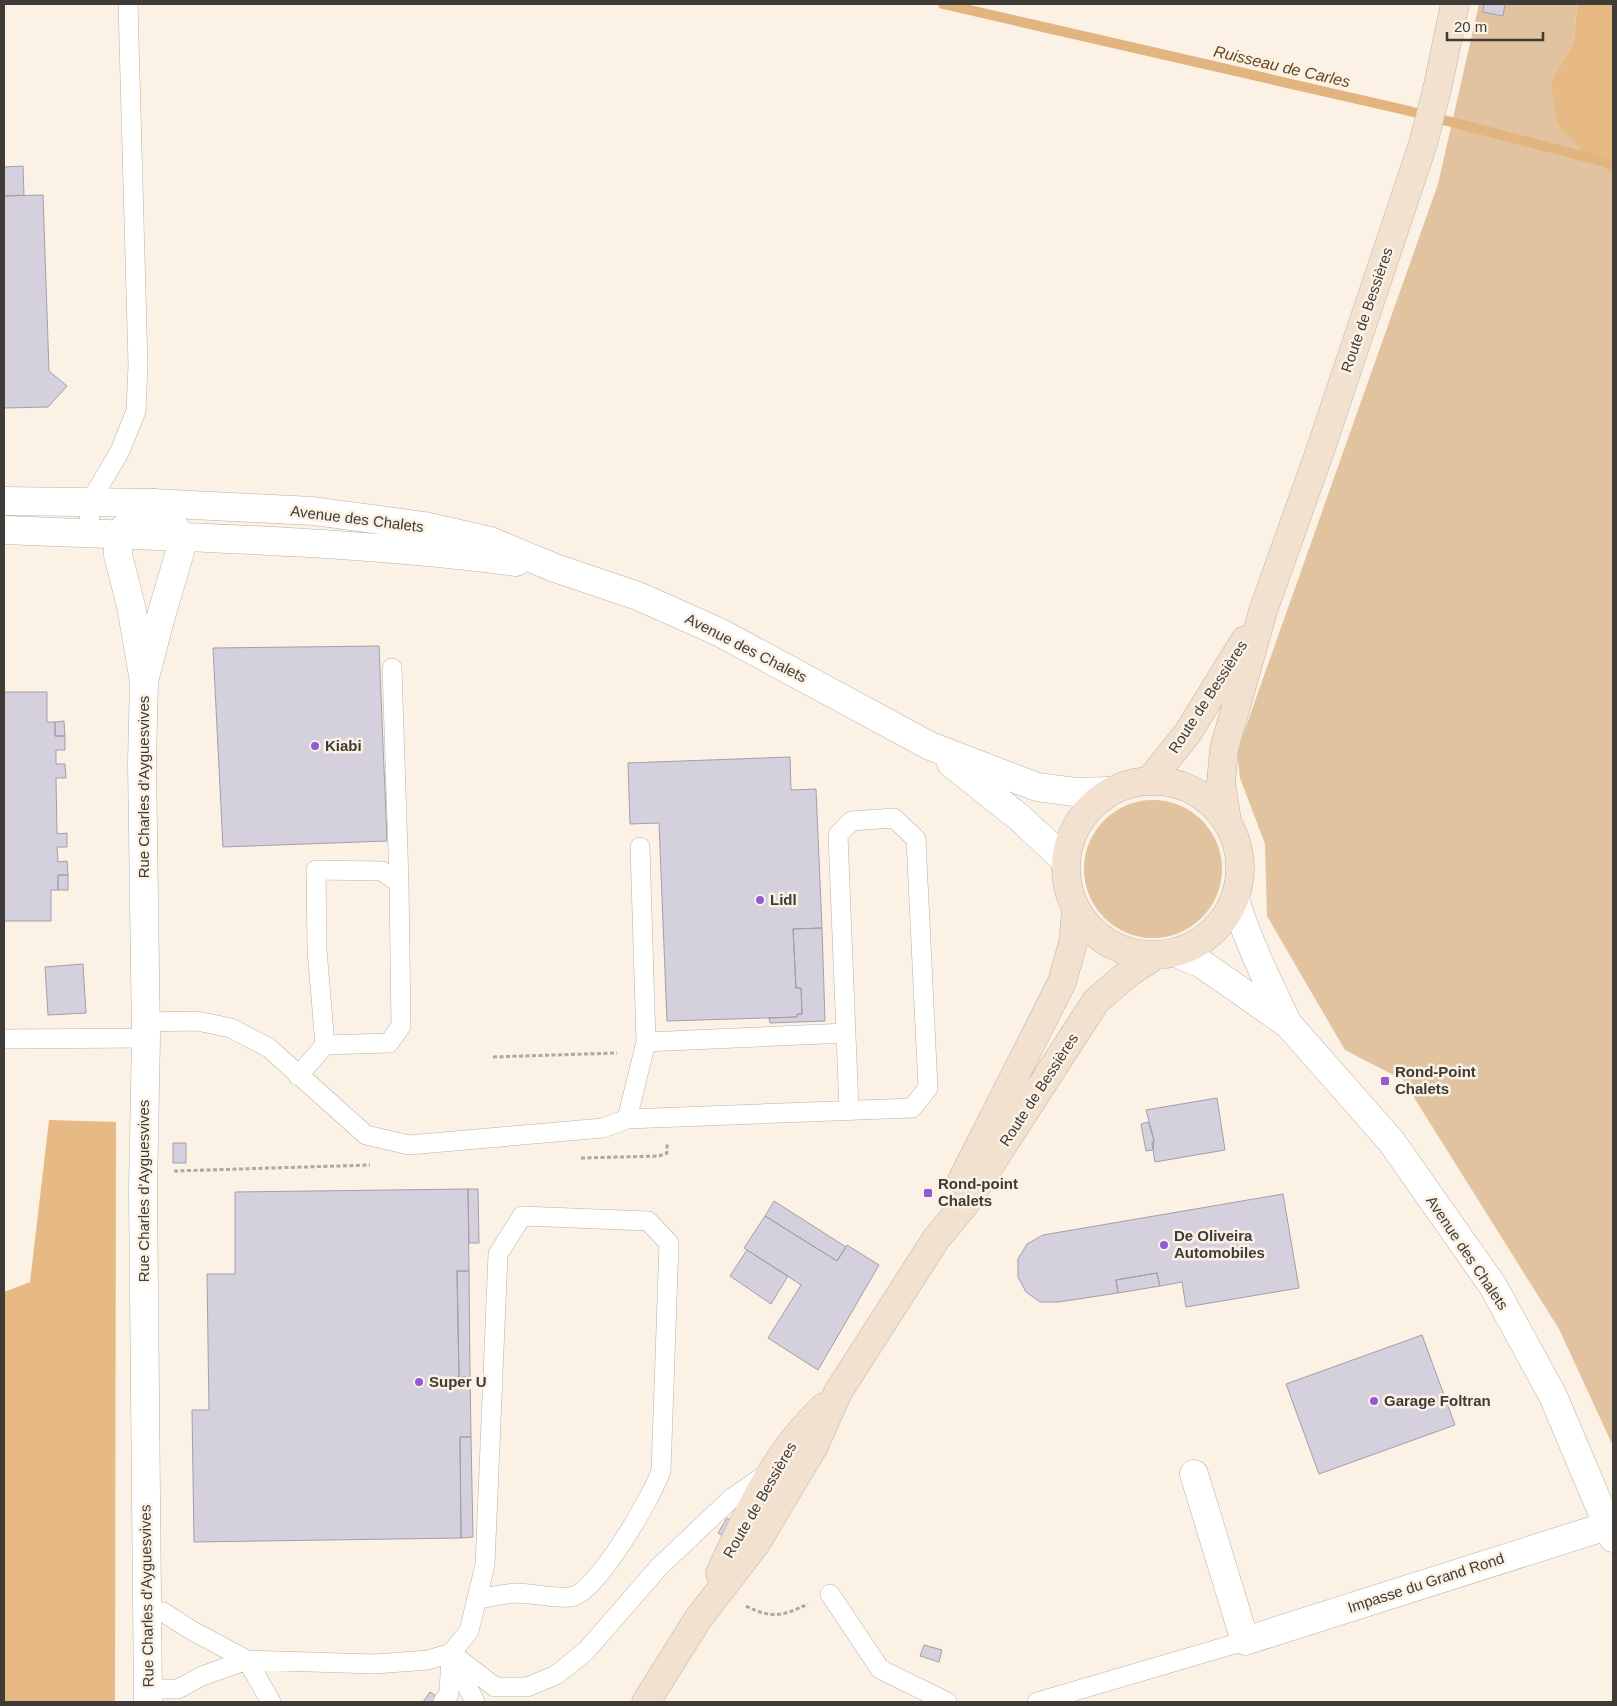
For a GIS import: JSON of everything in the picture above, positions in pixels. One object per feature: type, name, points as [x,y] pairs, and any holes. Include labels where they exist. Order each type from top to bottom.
[{"type":"main road","name":"Route de Bessières","points":[[1227,820],[1221,783],[1224,749],[1262,611],[1320,451],[1423,144],[1455,4]]},
{"type":"main road","name":"Route de Bessières","points":[[1150,780],[1187,734],[1262,611]]},
{"type":"main road","name":"Route de Bessières","points":[[646,1702],[698,1620],[755,1545],[814,1446],[838,1392],[936,1239],[966,1204],[1096,1001],[1130,972],[1166,954],[1206,938],[1228,914],[1241,879],[1241,858],[1236,838],[1227,820],[1216,806],[1186,786],[1168,781],[1150,780],[1136,782],[1110,792],[1092,804],[1079,821],[1070,840],[1066,861],[1070,895],[1076,910],[1091,929],[1110,944],[1132,953],[1166,954]]},
{"type":"main road","name":"Route de Bessières","points":[[936,1239],[954,1196],[1062,982],[1072,943],[1076,910]]},
{"type":"main road","name":"Route de Bessières","points":[[698,1620],[738,1534],[775,1469],[797,1436],[838,1392]]},
{"type":"street","name":"Avenue des Chalets","points":[[4,501],[153,503],[313,512],[424,526],[490,541],[555,568],[638,596],[719,632],[930,746],[1036,787],[1075,792],[1110,792]]},
{"type":"street","points":[[118,534],[153,503],[182,536]]},
{"type":"street","name":"Avenue des Chalets","points":[[4,530],[182,536],[413,551],[555,568]]},
{"type":"street","name":"Rue Charles d'Ayguesvives","points":[[118,534],[118,555],[131,606],[144,681],[142,762],[146,1030],[143,1189],[148,1696]]},
{"type":"street","name":"Rue Charles d'Ayguesvives","points":[[144,681],[182,545],[182,536]]},
{"type":"street","name":"Avenue des Chalets","points":[[930,746],[1020,818],[1066,861]]},
{"type":"street","name":"Avenue des Chalets","points":[[1235,899],[1242,924],[1288,1024]]},
{"type":"street","name":"Avenue des Chalets","points":[[1166,954],[1202,964],[1288,1024],[1390,1141],[1493,1286],[1553,1396],[1611,1529]]},
{"type":"street","points":[[1194,1474],[1245,1641]]},
{"type":"street","name":"Impasse du Grand Rond","points":[[1245,1641],[1611,1529]]},
{"type":"lane","points":[[89,533],[90,502],[120,451],[136,411],[138,365],[128,4]]},
{"type":"lane","points":[[325,1045],[389,1043],[401,1026],[400,883],[392,668]]},
{"type":"lane","points":[[4,1039],[48,1038],[146,1030],[197,1021],[231,1028],[269,1048],[366,1135],[408,1144],[603,1128],[627,1119],[912,1108],[928,1088],[916,839],[894,818],[852,821],[838,835],[849,1110]]},
{"type":"lane","points":[[627,1119],[646,1042],[640,847]]},
{"type":"lane","points":[[298,1076],[325,1045],[317,950],[316,870],[382,871],[400,883]]},
{"type":"lane","points":[[646,1042],[846,1033]]},
{"type":"lane","points":[[148,1696],[178,1689],[202,1676],[247,1660],[375,1664],[428,1660],[451,1652],[469,1631],[485,1564],[498,1254],[522,1216],[648,1221],[669,1244],[661,1471],[654,1490],[636,1521],[592,1583],[574,1596],[515,1593],[478,1598]]},
{"type":"lane","points":[[451,1652],[495,1687],[527,1687],[556,1675],[586,1651],[659,1567],[706,1522],[733,1497],[775,1469]]},
{"type":"lane","points":[[830,1594],[880,1669],[948,1702]]},
{"type":"lane","points":[[147,1613],[163,1612],[191,1630],[247,1660],[272,1702]]},
{"type":"lane","name":"Impasse du Grand Rond","points":[[1037,1702],[1245,1641]]},
{"type":"lane","points":[[443,1702],[449,1694],[451,1652]]},
{"type":"lane","points":[[451,1652],[475,1702]]},
{"type":"path","points":[[719,1592],[762,1614],[785,1615],[830,1594]]},
{"type":"shaded area","points":[[1479,4],[1577,4],[1574,41],[1551,81],[1589,158],[1613,174],[1613,1446],[1559,1329],[1403,1080],[1345,1050],[1267,916],[1265,844],[1240,778],[1237,752],[1438,184]]},
{"type":"shaded area","points":[[1577,4],[1613,4],[1613,174],[1589,158],[1557,124],[1551,81],[1574,41]]},
{"type":"shaded area","points":[[1153,800],[1179,806],[1191,812],[1201,821],[1210,831],[1216,843],[1222,869],[1216,895],[1210,907],[1201,917],[1191,926],[1179,932],[1153,938],[1127,932],[1115,926],[1105,917],[1096,907],[1090,895],[1084,869],[1090,843],[1096,831],[1105,821],[1115,812],[1127,806]]},
{"type":"shaded area","points":[[49,1120],[116,1122],[115,1702],[4,1702],[4,1292],[30,1282]]},
{"type":"building","points":[[1484,4],[1505,4],[1503,16],[1483,12]]},
{"type":"building","points":[[23,166],[24,195],[4,196],[4,167]]},
{"type":"building","points":[[43,195],[49,371],[67,386],[48,407],[4,408],[4,196]]},
{"type":"building","points":[[379,646],[387,841],[223,847],[213,648]]},
{"type":"building","points":[[4,692],[47,692],[47,722],[55,722],[55,736],[65,736],[65,750],[56,750],[56,764],[65,764],[66,778],[56,778],[57,834],[67,833],[67,847],[57,847],[58,862],[67,861],[68,875],[58,875],[58,890],[51,890],[51,921],[4,921]]},
{"type":"building","points":[[64,721],[65,736],[55,736],[55,722]]},
{"type":"building","points":[[790,757],[791,790],[816,789],[822,928],[793,929],[796,988],[801,988],[802,1014],[797,1014],[797,1017],[667,1021],[659,823],[630,824],[628,763]]},
{"type":"building","points":[[58,875],[68,875],[68,890],[58,890]]},
{"type":"building","points":[[822,928],[825,1021],[770,1023],[769,1018],[797,1017],[797,1014],[802,1014],[801,988],[796,988],[793,929]]},
{"type":"building","points":[[83,964],[86,1013],[48,1015],[45,967]]},
{"type":"building","points":[[1217,1098],[1225,1150],[1155,1162],[1152,1143],[1154,1140],[1146,1110]]},
{"type":"building","points":[[1148,1122],[1154,1140],[1153,1150],[1146,1151],[1141,1124]]},
{"type":"building","points":[[173,1143],[186,1143],[186,1163],[173,1163]]},
{"type":"building","points":[[468,1189],[469,1271],[457,1271],[459,1377],[470,1377],[471,1437],[460,1437],[461,1538],[194,1542],[192,1410],[209,1410],[207,1274],[235,1274],[235,1192]]},
{"type":"building","points":[[468,1189],[478,1189],[479,1243],[469,1243]]},
{"type":"building","points":[[1283,1194],[1299,1288],[1186,1307],[1182,1282],[1160,1286],[1157,1273],[1116,1280],[1118,1293],[1058,1302],[1040,1302],[1026,1292],[1018,1277],[1018,1259],[1027,1244],[1043,1235]]},
{"type":"building","points":[[774,1201],[846,1247],[837,1261],[765,1216]]},
{"type":"building","points":[[765,1216],[837,1261],[847,1245],[879,1265],[818,1370],[768,1338],[801,1285],[744,1248]]},
{"type":"building","points":[[747,1250],[788,1276],[771,1304],[730,1276]]},
{"type":"building","points":[[457,1271],[469,1271],[470,1377],[459,1377]]},
{"type":"building","points":[[1157,1273],[1160,1286],[1118,1293],[1116,1280]]},
{"type":"building","points":[[1422,1335],[1455,1425],[1319,1474],[1286,1384]]},
{"type":"building","points":[[460,1437],[471,1437],[473,1537],[461,1538]]},
{"type":"building","points":[[727,1518],[733,1522],[725,1537],[718,1533]]},
{"type":"building","points":[[924,1645],[942,1650],[939,1662],[920,1656]]},
{"type":"building","points":[[430,1692],[445,1702],[423,1702]]},
{"type":"waterway","name":"Ruisseau de Carles","points":[[943,4],[1405,110],[1613,164]]},
{"type":"place","name":"Kiabi","points":[[315,746]]},
{"type":"place","name":"Lidl","points":[[760,900]]},
{"type":"place","name":"Rond-Point Chalets","points":[[1385,1081]]},
{"type":"place","name":"Rond-point Chalets","points":[[928,1193]]},
{"type":"place","name":"De Oliveira Automobiles","points":[[1164,1245]]},
{"type":"place","name":"Super U","points":[[419,1382]]},
{"type":"place","name":"Garage Foltran","points":[[1374,1401]]}]
